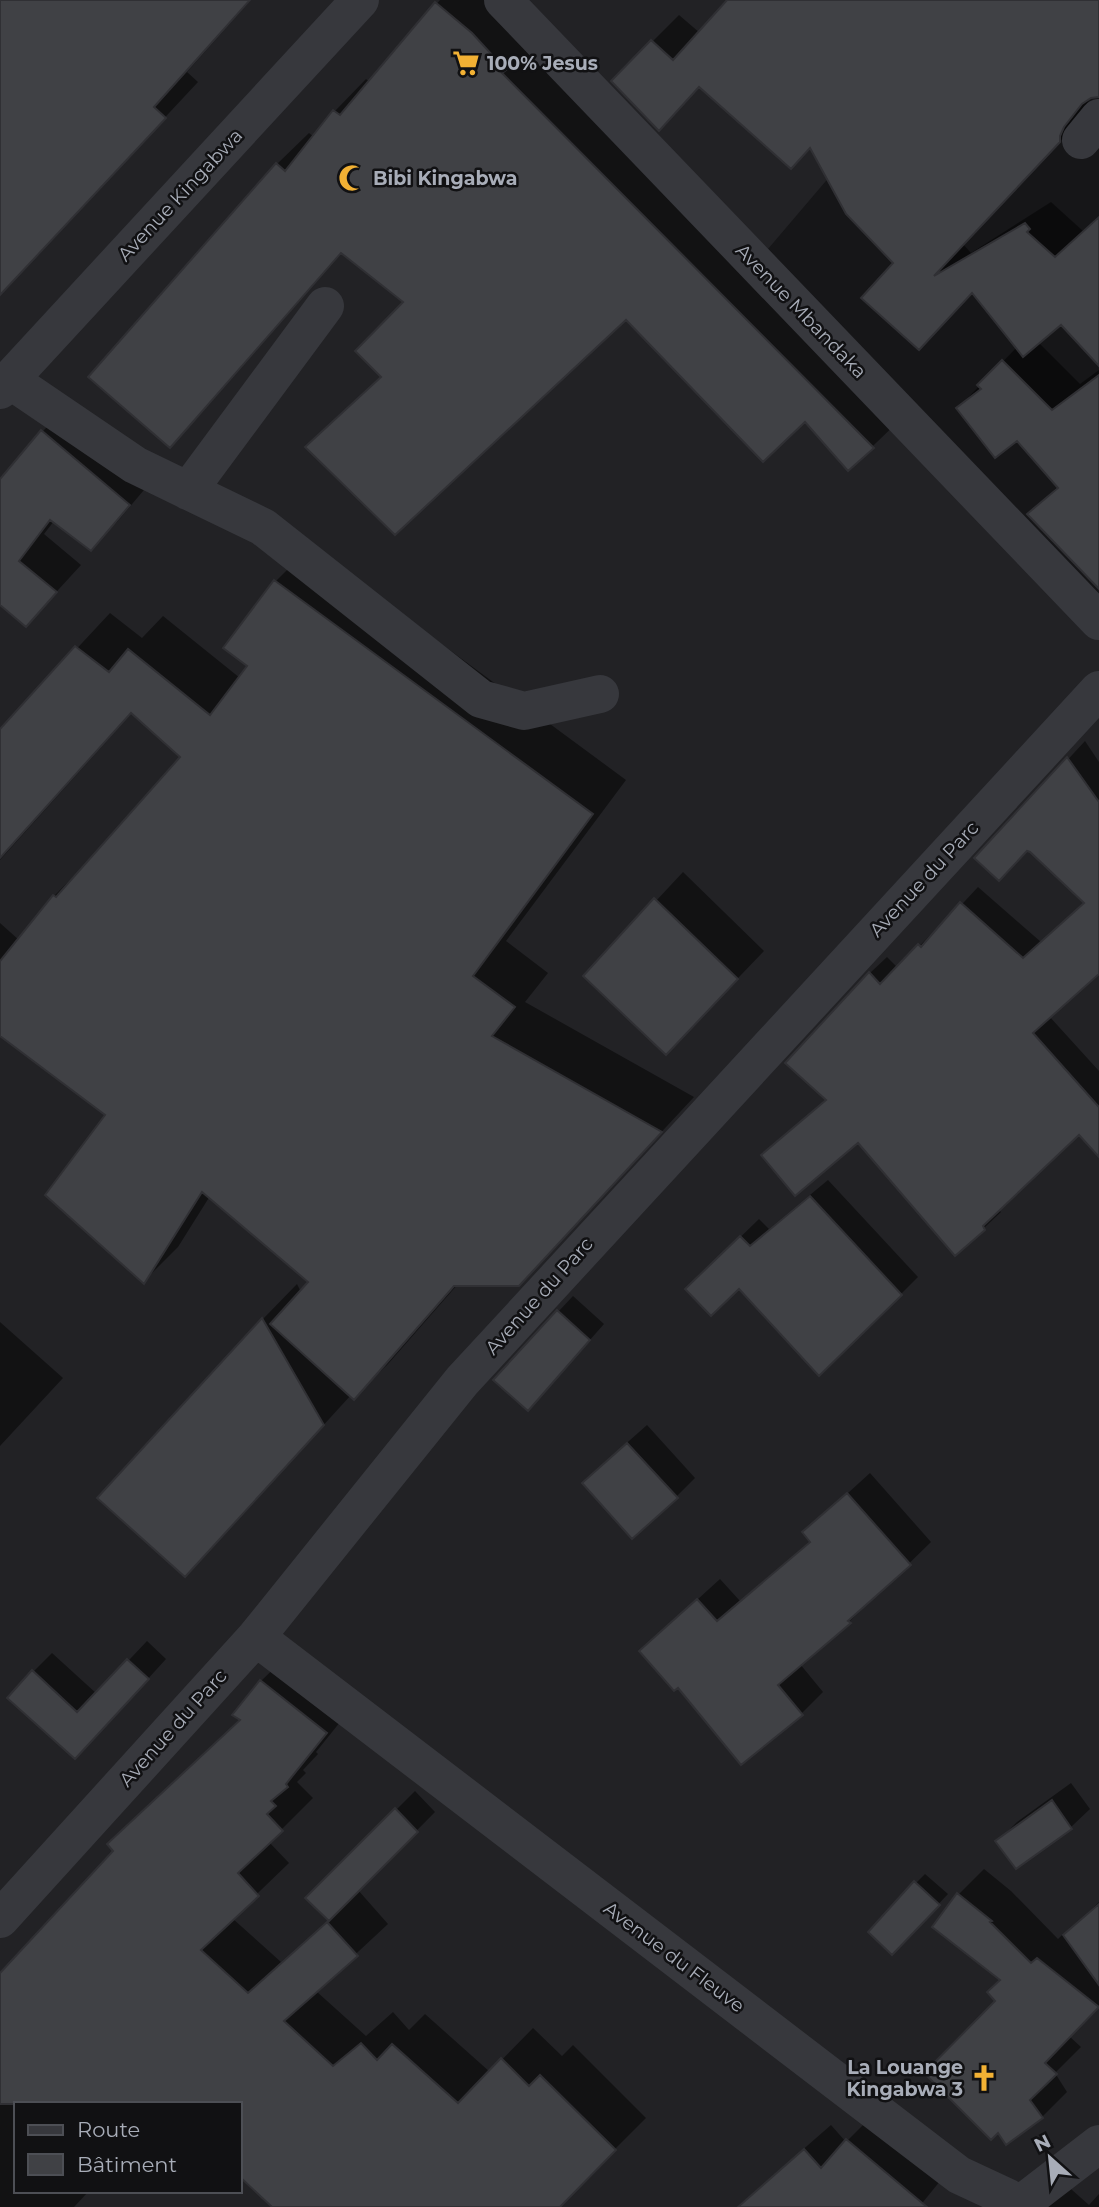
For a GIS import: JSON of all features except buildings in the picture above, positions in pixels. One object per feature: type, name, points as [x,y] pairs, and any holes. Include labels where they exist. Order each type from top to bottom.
[{"type":"street","name":"Avenue Kingabwa","points":[[5,385],[360,0]]},
{"type":"street","name":"Avenue Mbandaka","points":[[503,0],[1099,621]]},
{"type":"street","points":[[188,491],[326,306]]},
{"type":"street","points":[[5,385],[135,465],[263,527],[481,699],[524,711],[600,694]]},
{"type":"street","name":"Avenue du Parc","points":[[0,1919],[256,1637],[462,1381],[1099,690]]},
{"type":"street","name":"Avenue du Fleuve","points":[[256,1637],[959,2175],[1021,2204],[1099,2144]]},
{"type":"shaded area","points":[[0,0],[980,0],[768,249],[1099,608],[1099,2207],[0,2207]]},
{"type":"place","name":"100% Jesus","points":[[466,63]]},
{"type":"place","name":"Bibi Kingabwa","points":[[352,178]]},
{"type":"place","name":"La Louange Kingabwa 3","points":[[984,2078]]}]
